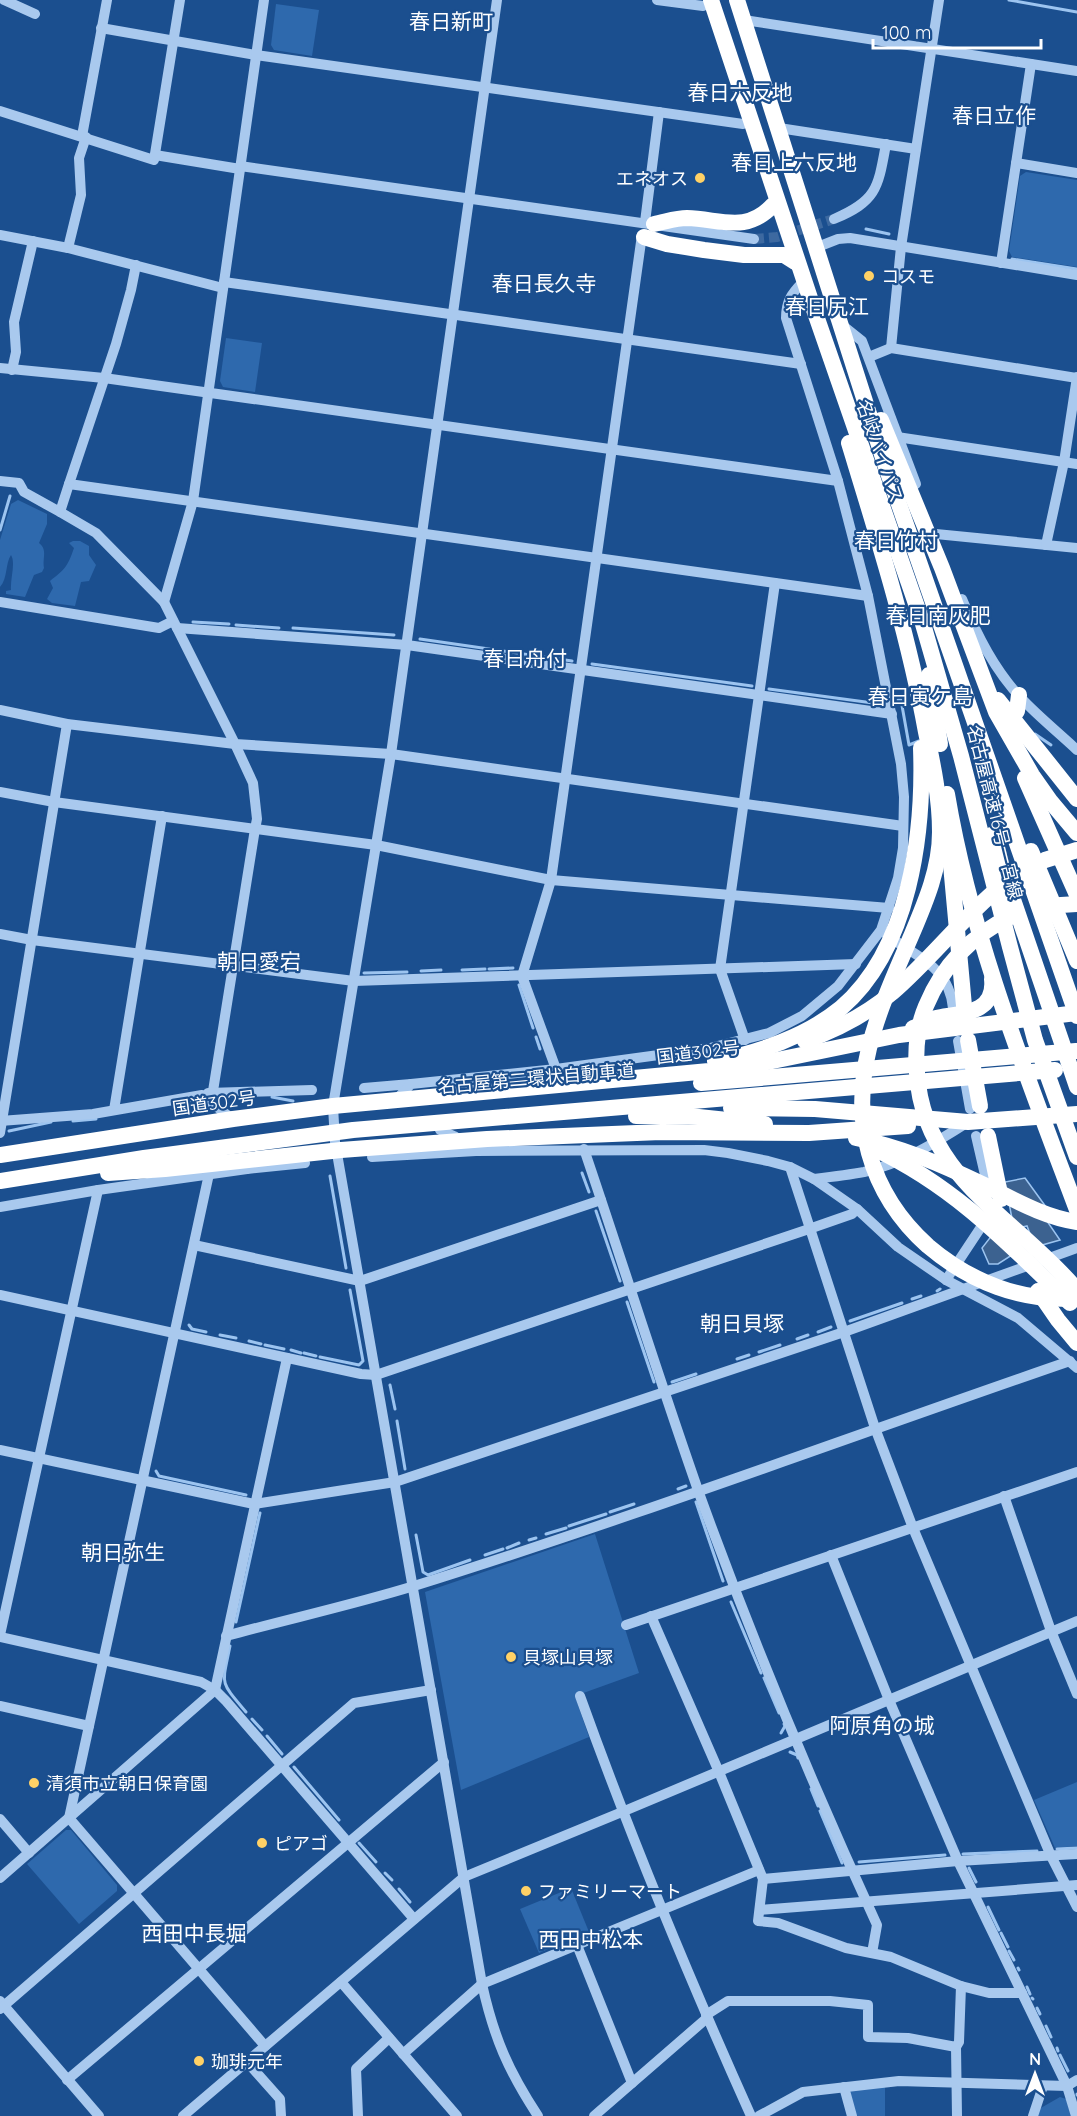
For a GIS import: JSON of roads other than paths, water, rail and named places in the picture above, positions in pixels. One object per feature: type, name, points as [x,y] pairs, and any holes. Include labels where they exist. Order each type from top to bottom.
[{"type":"highway","name":"名古屋高速16号一宮線","points":[[726,0],[940,629],[988,752],[1077,961]]},
{"type":"highway","name":"名岐バイパス","points":[[737,0],[885,464],[1077,1014]]},
{"type":"highway","name":"名岐バイパス","points":[[705,2],[743,124],[795,262],[1077,1087]]},
{"type":"highway","name":"名古屋高速16号一宮線","points":[[705,2],[923,624],[961,756],[1035,1040],[1077,1157]]},
{"type":"highway","points":[[646,229],[683,218],[735,224],[756,218],[773,205]]},
{"type":"highway","points":[[646,229],[667,244],[744,255],[784,255],[795,262]]},
{"type":"highway","points":[[826,346],[829,378],[890,578],[909,651],[937,790],[940,823],[939,852],[930,890],[878,1015],[866,1055],[862,1098],[866,1143],[879,1181],[903,1221],[942,1258],[978,1280],[999,1288],[1046,1298],[1077,1298]]},
{"type":"highway","points":[[844,347],[869,390],[942,568],[996,712],[1015,748],[1051,802],[1077,833]]},
{"type":"highway","points":[[937,614],[968,658],[1004,731],[1077,896]]},
{"type":"highway","points":[[924,642],[947,796],[969,896],[990,965],[1014,1020],[1077,1209]]},
{"type":"highway","points":[[718,1060],[784,1040],[804,1031],[841,1008],[869,976],[892,935],[914,861],[922,773],[909,651]]},
{"type":"highway","points":[[988,688],[1077,799]]},
{"type":"highway","points":[[1004,731],[1017,711],[1019,695]]},
{"type":"highway","points":[[0,1190],[335,1142],[718,1060],[772,1051],[829,1031],[856,1018],[891,994],[968,916],[1005,883],[1045,860],[1077,849],[1040,788],[1014,753]]},
{"type":"highway","points":[[947,796],[958,1007]]},
{"type":"highway","points":[[1077,903],[1058,904],[1021,912],[990,927],[964,948],[940,977],[924,1011],[919,1029],[916,1068],[926,1122],[945,1157],[971,1189],[1034,1246],[1077,1290]]},
{"type":"highway","points":[[899,1035],[932,1019],[976,1010],[983,1005],[991,994],[990,965]]},
{"type":"highway","name":"国道302号","points":[[0,1155],[23,1146],[333,1106],[689,1073],[765,1062],[899,1035],[1077,1014]]},
{"type":"highway","points":[[963,1040],[976,1122],[1009,1231],[1021,1260]]},
{"type":"highway","name":"名古屋第二環状自動車道","points":[[0,1183],[248,1143],[442,1119],[1077,1051]]},
{"type":"highway","name":"名古屋第二環状自動車道","points":[[0,1165],[246,1127],[442,1119],[1077,1068]]},
{"type":"highway","points":[[442,1119],[733,1108],[815,1109],[976,1122]]},
{"type":"highway","points":[[0,1183],[165,1169],[341,1150],[451,1142],[618,1132],[809,1132],[1077,1114]]},
{"type":"highway","points":[[442,1119],[689,1116],[839,1135],[900,1148],[928,1158],[1033,1209],[1077,1222]]},
{"type":"highway","points":[[839,1135],[892,1157],[958,1198],[1077,1309]]},
{"type":"highway","points":[[0,1146],[23,1146]]},
{"type":"highway","points":[[1029,1275],[1058,1320],[1077,1342]]},
{"type":"street","points":[[4,0],[35,14]]},
{"type":"street","points":[[68,248],[81,195],[79,158],[107,0]]},
{"type":"street","points":[[0,111],[154,160],[180,0]]},
{"type":"street","points":[[164,602],[193,501],[264,0]]},
{"type":"street","points":[[497,0],[391,754],[333,1106],[335,1142],[482,1984],[499,2046],[510,2070],[538,2116]]},
{"type":"street","points":[[657,0],[705,2]]},
{"type":"street","points":[[891,348],[901,247],[939,0]]},
{"type":"street","points":[[744,20],[1077,71]]},
{"type":"street","points":[[102,28],[256,56],[743,124]]},
{"type":"street","points":[[1001,263],[1031,64]]},
{"type":"street","points":[[556,1069],[522,976],[551,880],[627,339],[646,229],[659,112]]},
{"type":"street","points":[[779,128],[916,149]]},
{"type":"street","points":[[834,219],[855,210],[871,195],[880,177],[886,144]]},
{"type":"street","points":[[154,155],[632,220],[646,229],[754,239]]},
{"type":"street","points":[[1016,163],[1077,173]]},
{"type":"street","points":[[0,235],[68,248],[224,285],[453,314],[801,364]]},
{"type":"street","points":[[815,248],[844,238],[1077,275]]},
{"type":"street","points":[[12,370],[16,352],[14,322],[33,241]]},
{"type":"street","points":[[60,512],[116,344],[131,290],[135,265]]},
{"type":"street","points":[[364,1088],[556,1069],[710,1048],[745,1040],[783,1027],[820,1002],[838,986],[881,930],[898,878],[903,848],[904,797],[901,764],[868,596],[838,481],[786,318],[786,305],[791,294],[802,283]]},
{"type":"street","points":[[839,323],[861,339],[897,437],[960,594],[984,645],[1019,695],[1077,750]]},
{"type":"street","points":[[869,357],[891,348],[1077,377],[1064,462],[1046,545]]},
{"type":"street","points":[[0,368],[104,378],[208,392],[838,481]]},
{"type":"street","points":[[897,437],[1077,464]]},
{"type":"street","points":[[0,481],[19,483],[24,492],[96,533],[164,602],[253,783],[257,819],[233,966],[207,1093]]},
{"type":"street","points":[[69,483],[868,596]]},
{"type":"street","points":[[936,534],[1077,548]]},
{"type":"street","points":[[745,1040],[720,969],[775,583]]},
{"type":"street","points":[[0,602],[159,628],[175,624],[407,645],[892,714]]},
{"type":"street","points":[[0,710],[67,724],[235,744],[391,754],[903,826]]},
{"type":"street","points":[[0,1133],[67,724]]},
{"type":"street","points":[[0,792],[54,802],[376,845],[551,880],[889,908]]},
{"type":"street","points":[[114,1110],[162,816]]},
{"type":"street","points":[[881,930],[939,972],[958,1007]]},
{"type":"street","points":[[0,934],[354,981],[856,964]]},
{"type":"street","points":[[765,1062],[783,1027]]},
{"type":"street","points":[[396,1100],[411,1084]]},
{"type":"street","points":[[1,1121],[93,1114],[207,1093],[312,1090]]},
{"type":"street","points":[[207,1093],[232,1119]]},
{"type":"street","points":[[442,1119],[454,1136],[477,1151]]},
{"type":"street","points":[[814,1179],[866,1172],[886,1166],[976,1122],[987,1182],[989,1214],[970,1247],[946,1280]]},
{"type":"street","points":[[584,1149],[699,1492],[735,1588],[796,1739],[877,1924],[872,1953]]},
{"type":"street","points":[[247,1169],[269,1150]]},
{"type":"street","points":[[372,1157],[477,1151],[704,1150],[790,1167],[814,1179],[857,1209],[898,1247],[946,1280],[1018,1318],[1074,1364]]},
{"type":"street","points":[[0,1207],[98,1190],[305,1163]]},
{"type":"street","points":[[790,1167],[875,1428],[913,1528],[1051,1856],[1072,1885],[1077,1907]]},
{"type":"street","points":[[69,1818],[209,1174]]},
{"type":"street","points":[[98,1190],[0,1636],[201,1682],[215,1690],[414,1919]]},
{"type":"street","points":[[194,1245],[360,1281],[601,1200]]},
{"type":"street","points":[[0,1295],[376,1376],[809,1229],[852,1214],[857,1209]]},
{"type":"street","points":[[0,1450],[254,1504],[395,1482],[844,1332],[1077,1248]]},
{"type":"street","points":[[0,1878],[215,1690],[286,1358]]},
{"type":"street","points":[[226,1636],[413,1586],[699,1492],[875,1428],[1074,1364]]},
{"type":"street","points":[[626,1625],[1077,1472]]},
{"type":"street","points":[[1004,1497],[1051,1631],[1077,1694]]},
{"type":"street","points":[[831,1555],[889,1700],[958,1861],[1022,1993],[1072,2083],[1077,2116]]},
{"type":"street","points":[[651,1616],[761,1874],[758,1921],[778,1923],[846,1948],[891,1957],[961,1986],[989,1993],[1022,1993]]},
{"type":"street","points":[[183,2116],[464,1877],[1077,1621]]},
{"type":"street","points":[[99,2116],[1,2005],[354,1703],[431,1690]]},
{"type":"street","points":[[580,1696],[622,1812],[751,2116]]},
{"type":"street","points":[[0,1706],[89,1726]]},
{"type":"street","points":[[67,2080],[444,1762]]},
{"type":"street","points":[[69,1818],[265,2046]]},
{"type":"street","points":[[0,1819],[28,1853]]},
{"type":"street","points":[[403,2054],[482,1984],[663,1909],[761,1874],[853,1871],[958,1861],[1077,1854]]},
{"type":"street","points":[[760,1910],[1072,1885]]},
{"type":"street","points":[[577,1945],[632,2083]]},
{"type":"street","points":[[341,1982],[457,2116]]},
{"type":"street","points":[[957,2116],[956,2048],[959,2042],[961,1986]]},
{"type":"street","points":[[594,2116],[707,2016],[728,2001],[830,2001],[868,2005],[868,2037],[908,2038],[956,2048]]},
{"type":"street","points":[[358,2116],[356,2069],[389,2038]]},
{"type":"street","points":[[247,2062],[280,2099],[281,2116]]},
{"type":"street","points":[[759,2116],[803,2092],[899,2081],[1043,2086],[1072,2083]]},
{"type":"street","points":[[1033,2116],[1043,2086]]},
{"type":"street","points":[[843,2087],[852,2116]]},
{"type":"waterway","points":[[1009,0],[1077,12]]},
{"type":"waterway","points":[[866,229],[889,234]]},
{"type":"waterway","points":[[1012,259],[1077,269]]},
{"type":"waterway","points":[[0,530],[10,496]]},
{"type":"waterway","points":[[193,622],[229,624]]},
{"type":"waterway","points":[[236,625],[279,628]]},
{"type":"waterway","points":[[293,628],[394,635]]},
{"type":"waterway","points":[[420,639],[572,661]]},
{"type":"waterway","points":[[592,664],[752,686]]},
{"type":"waterway","points":[[769,689],[873,703]]},
{"type":"waterway","points":[[898,700],[901,700],[909,745],[919,741]]},
{"type":"waterway","points":[[1035,734],[1051,745]]},
{"type":"waterway","points":[[489,969],[513,968]]},
{"type":"waterway","points":[[462,970],[485,969]]},
{"type":"waterway","points":[[421,971],[441,970]]},
{"type":"waterway","points":[[364,973],[407,972]]},
{"type":"waterway","points":[[519,985],[533,1028]]},
{"type":"waterway","points":[[536,1037],[540,1049]]},
{"type":"waterway","points":[[272,1097],[293,1101]]},
{"type":"waterway","points":[[73,1121],[96,1119]]},
{"type":"waterway","points":[[9,1131],[51,1122]]},
{"type":"waterway","points":[[582,1173],[589,1192]]},
{"type":"waterway","points":[[330,1176],[346,1268]]},
{"type":"waterway","points":[[596,1211],[620,1281]]},
{"type":"waterway","points":[[320,1357],[359,1365],[363,1361],[350,1290]]},
{"type":"waterway","points":[[912,1299],[921,1296]]},
{"type":"waterway","points":[[627,1302],[654,1382]]},
{"type":"waterway","points":[[850,1321],[902,1303]]},
{"type":"waterway","points":[[189,1325],[192,1329],[206,1332]]},
{"type":"waterway","points":[[818,1332],[831,1327]]},
{"type":"waterway","points":[[220,1335],[236,1338]]},
{"type":"waterway","points":[[797,1339],[808,1335]]},
{"type":"waterway","points":[[249,1341],[261,1344]]},
{"type":"waterway","points":[[265,1345],[284,1349]]},
{"type":"waterway","points":[[759,1352],[780,1345]]},
{"type":"waterway","points":[[291,1350],[301,1353]]},
{"type":"waterway","points":[[304,1353],[316,1356]]},
{"type":"waterway","points":[[737,1359],[749,1355]]},
{"type":"waterway","points":[[672,1382],[696,1374]]},
{"type":"waterway","points":[[390,1385],[395,1409]]},
{"type":"waterway","points":[[397,1421],[405,1469]]},
{"type":"waterway","points":[[156,1471],[159,1476],[246,1495]]},
{"type":"waterway","points":[[678,1489],[686,1486]]},
{"type":"waterway","points":[[696,1502],[723,1581]]},
{"type":"waterway","points":[[610,1512],[634,1504]]},
{"type":"waterway","points":[[236,1622],[260,1513]]},
{"type":"waterway","points":[[569,1526],[606,1514]]},
{"type":"waterway","points":[[546,1534],[566,1528]]},
{"type":"waterway","points":[[416,1535],[423,1572],[428,1575],[470,1560]]},
{"type":"waterway","points":[[529,1540],[536,1538]]},
{"type":"waterway","points":[[507,1548],[519,1543]]},
{"type":"waterway","points":[[485,1555],[503,1549]]},
{"type":"waterway","points":[[731,1602],[761,1673]]},
{"type":"waterway","points":[[230,1646],[224,1676],[225,1682],[231,1694],[246,1712]]},
{"type":"waterway","points":[[764,1678],[779,1713]]},
{"type":"waterway","points":[[252,1719],[262,1730]]},
{"type":"waterway","points":[[781,1733],[784,1724]]},
{"type":"waterway","points":[[267,1736],[282,1754]]},
{"type":"waterway","points":[[790,1752],[798,1758]]},
{"type":"waterway","points":[[294,1767],[339,1820]]},
{"type":"waterway","points":[[811,1789],[818,1806]]},
{"type":"waterway","points":[[820,1811],[842,1863]]},
{"type":"waterway","points":[[359,1843],[376,1862]]},
{"type":"waterway","points":[[1057,1849],[1077,1848]]},
{"type":"waterway","points":[[963,1854],[1037,1851]]},
{"type":"waterway","points":[[859,1862],[945,1855]]},
{"type":"waterway","points":[[969,1868],[976,1882]]},
{"type":"waterway","points":[[385,1873],[392,1880]]},
{"type":"waterway","points":[[399,1889],[410,1902]]},
{"type":"waterway","points":[[988,1907],[999,1930]]},
{"type":"waterway","points":[[1001,1933],[1008,1947]]},
{"type":"waterway","points":[[1009,1951],[1014,1960]]},
{"type":"waterway","points":[[1027,1987],[1030,1994]]},
{"type":"waterway","points":[[1037,2008],[1040,2014]]},
{"type":"waterway","points":[[1046,2026],[1051,2037]]},
{"type":"waterway","points":[[1060,2055],[1068,2071]]},
{"type":"tunnel","points":[[754,239],[777,237],[834,219]]},
{"type":"place","name":"エネオス","points":[[700,178]]},
{"type":"place","name":"コスモ","points":[[869,276]]},
{"type":"place","name":"貝塚山貝塚","points":[[511,1657]]},
{"type":"place","name":"清須市立朝日保育園","points":[[34,1783]]},
{"type":"place","name":"ピアゴ","points":[[262,1843]]},
{"type":"place","name":"ファミリーマート","points":[[526,1891]]},
{"type":"place","name":"珈琲元年","points":[[199,2061]]},
{"type":"district","name":"春日新町","points":[[451,21]]},
{"type":"district","name":"春日六反地","points":[[740,92]]},
{"type":"district","name":"春日立作","points":[[994,115]]},
{"type":"district","name":"春日上六反地","points":[[794,162]]},
{"type":"district","name":"春日長久寺","points":[[544,283]]},
{"type":"district","name":"春日尻江","points":[[827,306]]},
{"type":"district","name":"春日竹村","points":[[896,540]]},
{"type":"district","name":"春日南灰肥","points":[[938,615]]},
{"type":"district","name":"春日舟付","points":[[525,658]]},
{"type":"district","name":"春日寅ケ島","points":[[920,696]]},
{"type":"district","name":"朝日愛宕","points":[[259,961]]},
{"type":"district","name":"朝日貝塚","points":[[742,1323]]},
{"type":"district","name":"朝日弥生","points":[[123,1552]]},
{"type":"district","name":"阿原角の城","points":[[882,1725]]},
{"type":"district","name":"西田中長堀","points":[[194,1933]]},
{"type":"district","name":"西田中松本","points":[[591,1939]]}]
